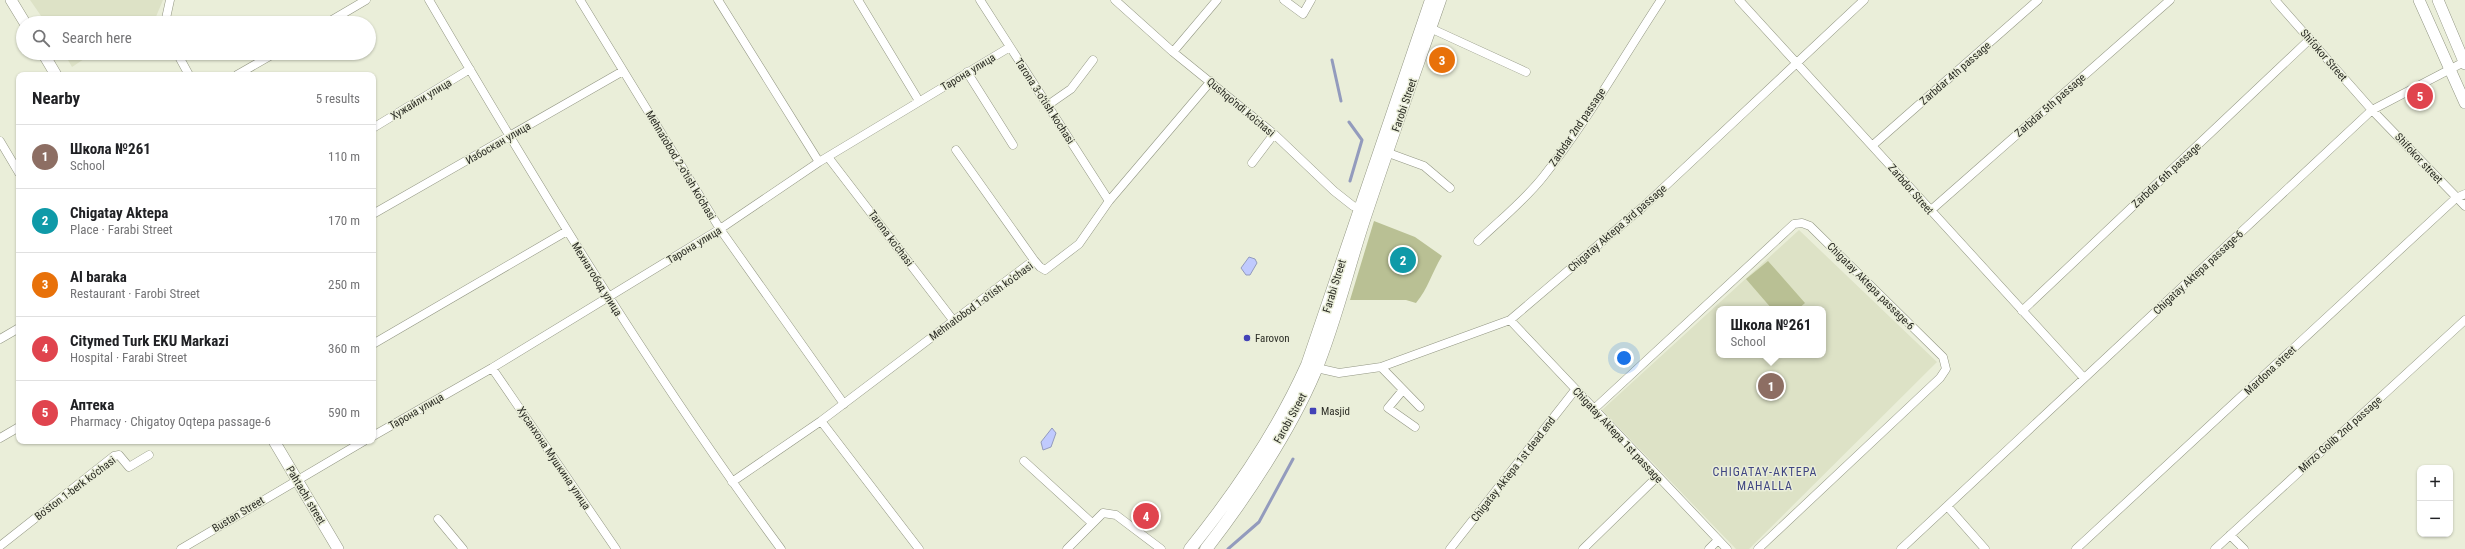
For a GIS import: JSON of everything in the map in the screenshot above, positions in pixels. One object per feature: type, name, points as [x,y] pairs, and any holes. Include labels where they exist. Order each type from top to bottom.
[{"type":"main road","points":[[11,0],[21,16]]},
{"type":"main road","points":[[1383,151],[1430,0]]},
{"type":"main road","name":"Farobi Street","points":[[1363,208],[1440,0]]},
{"type":"main road","points":[[2419,0],[2450,71],[2461,82],[2465,103]]},
{"type":"main road","points":[[2438,0],[2465,63]]},
{"type":"main road","points":[[46,60],[54,72]]},
{"type":"main road","name":"Farabi Street","points":[[1190,549],[1245,475],[1327,341],[1363,208]]},
{"type":"main road","name":"Farabi Street","points":[[1206,549],[1259,473],[1296,411],[1312,367]]},
{"type":"main road","name":"Pahtachi street","points":[[276,444],[338,549]]},
{"type":"street","points":[[167,16],[170,0]]},
{"type":"street","points":[[339,16],[366,0]]},
{"type":"street","name":"Мехнатобод улица","points":[[429,0],[607,296],[732,482],[781,549]]},
{"type":"street","name":"Mehnatobod 2-o'tish ko'chasi","points":[[580,0],[720,229],[844,404]]},
{"type":"street","points":[[718,0],[819,162]]},
{"type":"street","points":[[858,0],[919,100]]},
{"type":"street","name":"Tarona 3-o'tish kochasi","points":[[980,0],[1109,201]]},
{"type":"street","name":"Qushqo'ndi ko'chasi","points":[[1115,0],[1173,52],[1274,134],[1334,191],[1353,206],[1363,208]]},
{"type":"street","points":[[1173,52],[1216,0]]},
{"type":"street","points":[[1284,0],[1303,14],[1311,0]]},
{"type":"street","name":"Zarbdar 2nd passage","points":[[1478,241],[1521,201],[1543,178],[1579,127],[1661,0]]},
{"type":"street","name":"Zarbdor Street","points":[[1739,0],[1873,145],[1930,211],[2084,378]]},
{"type":"street","name":"Chigatay Aktepa 3rd passage","points":[[1312,367],[1339,373],[1382,367],[1510,320],[1644,206],[1864,0]]},
{"type":"street","name":"Zarbdar 4th passage","points":[[1873,145],[2038,0]]},
{"type":"street","name":"Zarbdar 5th passage","points":[[1930,211],[2170,0]]},
{"type":"street","name":"Shifokor Street","points":[[2275,0],[2372,110]]},
{"type":"street","points":[[1430,28],[1526,72]]},
{"type":"street","name":"Zarbdar 6th passage","points":[[2022,311],[2310,39]]},
{"type":"street","name":"Тарона улица","points":[[376,434],[492,368],[607,296],[720,229],[819,162],[919,100],[1010,47]]},
{"type":"street","points":[[180,60],[186,72]]},
{"type":"street","points":[[242,72],[263,60]]},
{"type":"street","points":[[1048,105],[1071,89],[1093,60]]},
{"type":"street","name":"Chigatay Aktepa passage-6","points":[[1901,549],[1948,507],[2084,378],[2372,110],[2465,63]]},
{"type":"street","name":"Хужайли улица","points":[[376,126],[470,69]]},
{"type":"street","name":"Избоскан улица","points":[[376,212],[623,71]]},
{"type":"street","points":[[967,72],[1013,145]]},
{"type":"street","name":"Mehnatobod 1-o'tish ko'chasi","points":[[732,482],[821,421],[1034,260],[1045,270],[1069,254],[1079,244],[1109,201],[1210,81]]},
{"type":"street","name":"Shifokor street","points":[[2372,110],[2429,167],[2465,206]]},
{"type":"street","points":[[1252,163],[1274,134]]},
{"type":"street","points":[[0,141],[16,168]]},
{"type":"street","points":[[956,150],[1034,260]]},
{"type":"street","points":[[1383,151],[1424,166],[1450,188]]},
{"type":"street","name":"Tarona ko'chasi","points":[[828,157],[953,320]]},
{"type":"street","name":"Mardona street","points":[[2076,549],[2456,198],[2465,194]]},
{"type":"street","name":"Chigatay Aktepa passage-6","points":[[1594,410],[1794,224],[1802,223],[1810,226],[1943,358],[1946,369],[1940,378],[1758,549]]},
{"type":"street","points":[[376,342],[567,231]]},
{"type":"street","name":"Chigatay Aktepa 1st passage","points":[[1510,320],[1657,477],[1727,549]]},
{"type":"street","name":"Mirzo Golib 2nd passage","points":[[2215,549],[2465,320]]},
{"type":"street","points":[[0,339],[16,330]]},
{"type":"street","points":[[1382,367],[1402,390],[1420,406]]},
{"type":"street","name":"Хусанхона Мушкина улица","points":[[492,368],[616,549]]},
{"type":"street","points":[[1402,390],[1388,408],[1416,427]]},
{"type":"street","name":"Chigatay Aktepa 1st dead end","points":[[1450,549],[1575,390]]},
{"type":"street","points":[[821,421],[919,549]]},
{"type":"street","points":[[0,438],[16,429]]},
{"type":"street","points":[[296,480],[359,444]]},
{"type":"street","name":"Bo'ston 1-berk ko'chasi","points":[[0,546],[114,456],[118,456],[129,467],[149,455]]},
{"type":"street","points":[[1024,461],[1092,523]]},
{"type":"street","points":[[1583,549],[1657,477]]},
{"type":"street","name":"Bustаn Street","points":[[180,549],[296,480]]},
{"type":"street","points":[[1948,507],[1985,549]]},
{"type":"street","points":[[1067,549],[1102,513],[1116,515],[1161,549]]},
{"type":"street","points":[[438,519],[463,549]]},
{"type":"street","points":[[2230,535],[2244,549]]},
{"type":"street","points":[[1709,549],[1718,540]]},
{"type":"shaded area","points":[[30,0],[163,0],[156,16],[41,16]]},
{"type":"shaded area","points":[[68,60],[82,60],[72,67]]},
{"type":"shaded area","points":[[1374,221],[1415,237],[1442,256],[1424,292],[1416,303],[1406,300],[1350,300]]},
{"type":"shaded area","points":[[1799,230],[1937,362],[1749,549],[1736,549],[1602,410]]},
{"type":"shaded area","points":[[1768,261],[1805,303],[1802,306],[1769,306],[1746,279]]},
{"type":"water","points":[[1249,257],[1255,259],[1257,263],[1250,275],[1246,275],[1241,268]]},
{"type":"water","points":[[1052,428],[1056,433],[1051,447],[1043,450],[1041,442]]},
{"type":"waterway","points":[[1332,60],[1341,101]]},
{"type":"waterway","points":[[1349,122],[1362,140],[1350,181]]},
{"type":"waterway","points":[[1228,549],[1259,522],[1293,459]]},
{"type":"place","name":"Al baraka","points":[[1442,60]]},
{"type":"place","name":"Аптека","points":[[2420,96]]},
{"type":"place","name":"Chigatay Aktepa","points":[[1403,260]]},
{"type":"place","name":"Farovon","points":[[1247,338]]},
{"type":"place","name":"Школа №261","points":[[1771,386]]},
{"type":"place","name":"Masjid","points":[[1313,411]]},
{"type":"place","name":"Citymed Turk EKU Markazi","points":[[1146,516]]},
{"type":"district","name":"CHIGATAY-AKTEPA MAHALLA","points":[[1765,479]]}]
